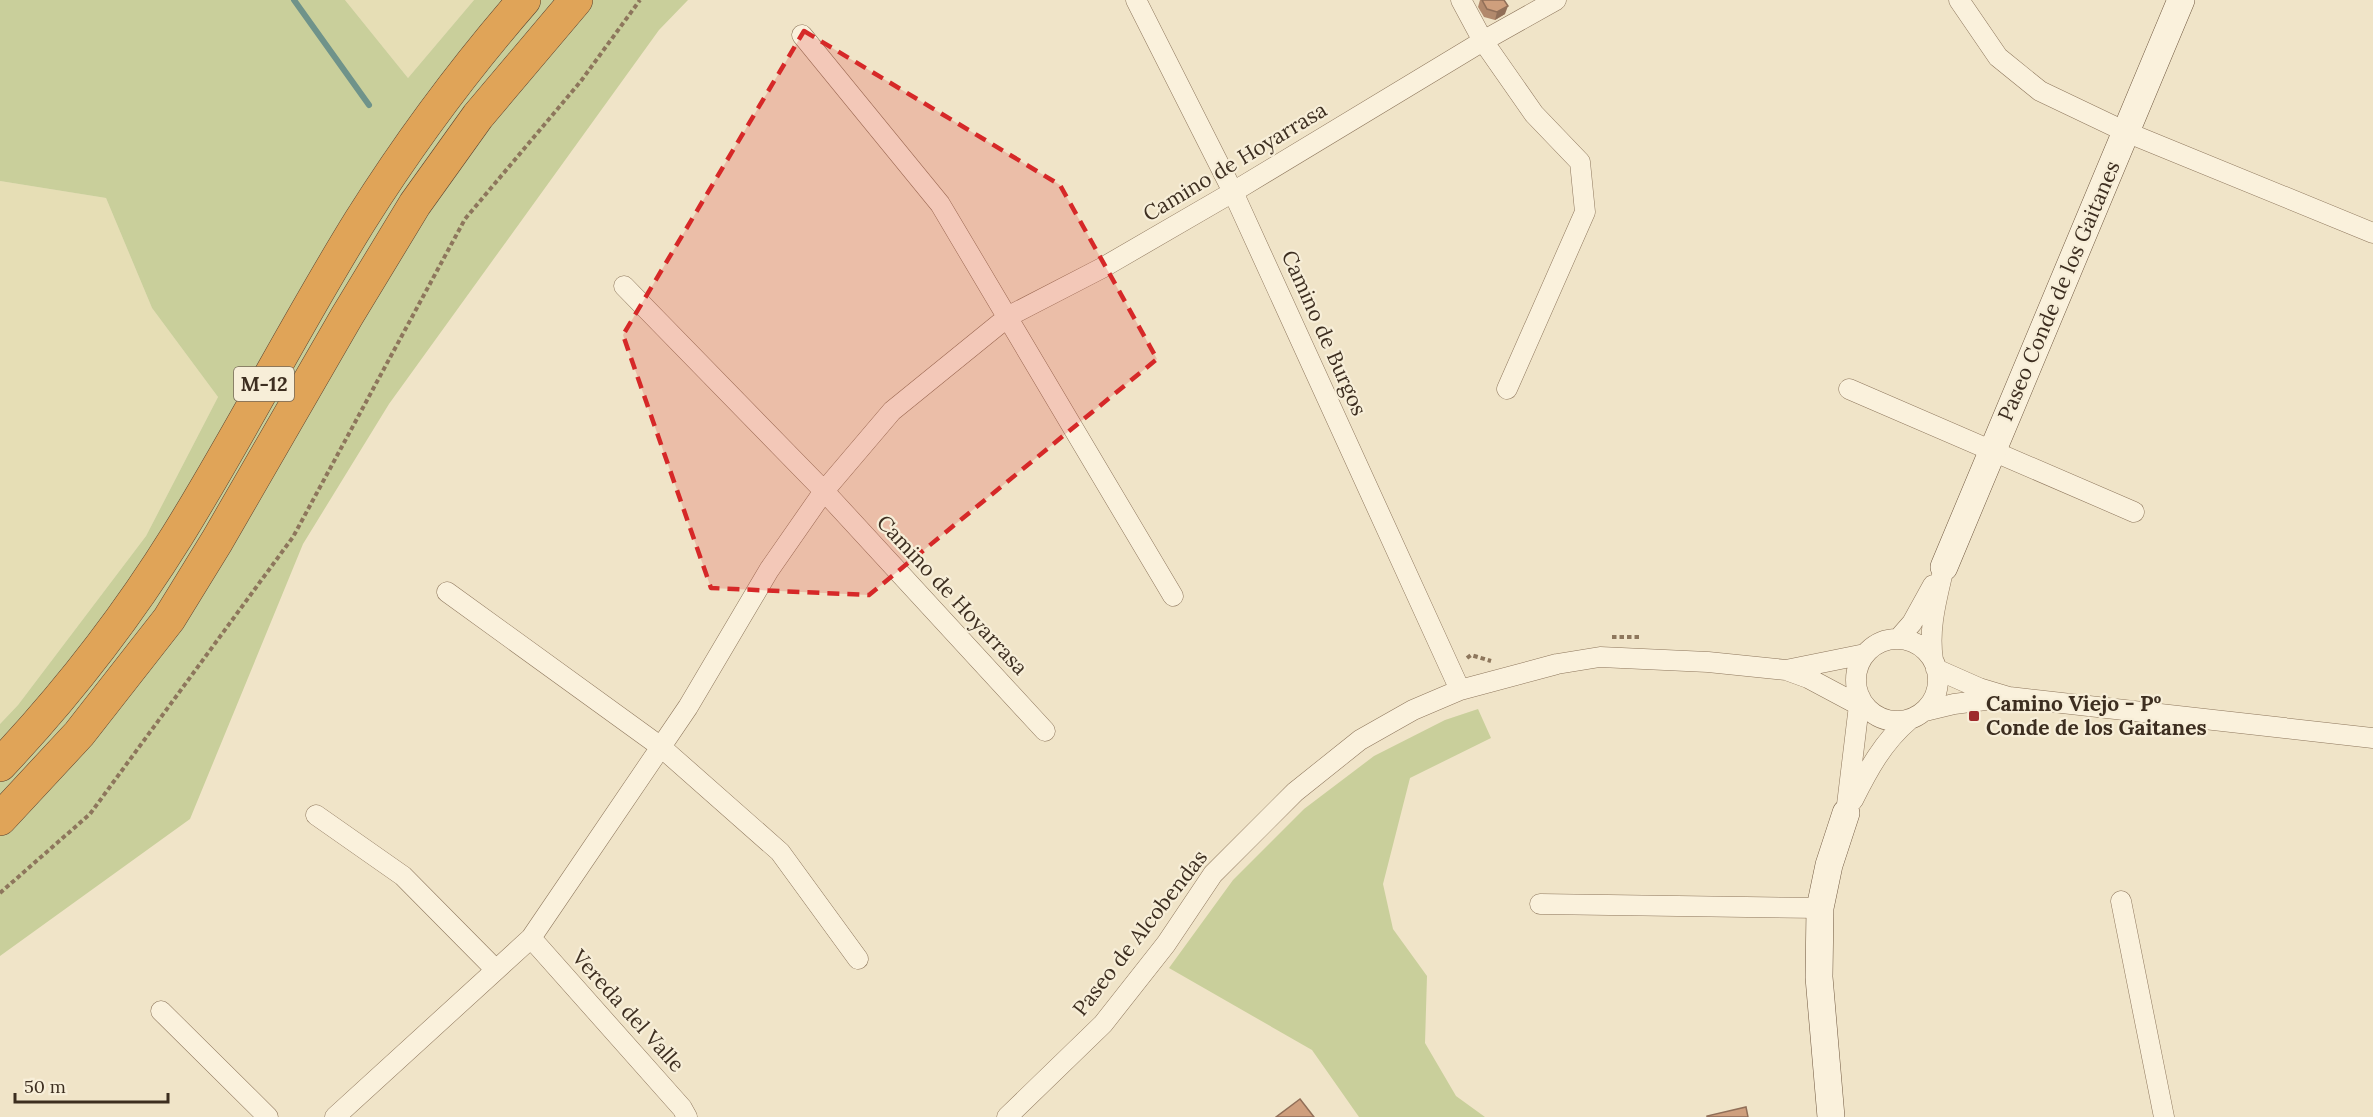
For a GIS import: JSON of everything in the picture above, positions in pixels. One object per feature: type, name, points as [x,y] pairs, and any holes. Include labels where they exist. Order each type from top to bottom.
[{"type":"highway","name":"M-12","points":[[0,765],[48,714],[139,591],[194,508],[360,221],[465,70],[524,0]]},
{"type":"highway","name":"M-12","points":[[0,819],[79,735],[169,619],[415,204],[478,116],[576,0]]},
{"type":"street","name":"Camino de Burgos","points":[[1136,0],[1233,192],[1460,690]]},
{"type":"street","points":[[1461,0],[1483,41],[1534,114],[1580,162],[1585,212],[1507,389]]},
{"type":"street","name":"Camino de Hoyarrasa","points":[[335,1117],[531,938],[688,707],[769,570],[824,491],[892,411],[1008,316],[1101,268],[1233,192],[1483,41],[1556,0]]},
{"type":"street","points":[[1959,0],[1998,57],[2040,91],[2126,132],[2373,233]]},
{"type":"street","name":"Paseo Conde de los Gaitanes","points":[[1898,639],[1912,623],[1944,567],[2181,0]]},
{"type":"street","points":[[802,35],[940,204],[1173,596]]},
{"type":"street","name":"Camino de Hoyarrasa","points":[[624,286],[824,491],[1045,731]]},
{"type":"street","points":[[1849,389],[2134,512]]},
{"type":"street","name":"Paseo Conde de los Gaitanes","points":[[1934,664],[1930,644],[1931,626],[1944,567]]},
{"type":"street","points":[[447,592],[661,747],[780,852],[858,959]]},
{"type":"street","points":[[1831,1117],[1819,977],[1820,908],[1829,865],[1846,813],[1876,756],[1899,729],[1917,715],[1938,687],[1938,676],[1934,664],[1926,650],[1914,642],[1898,639],[1875,645],[1865,654],[1858,666],[1856,679],[1862,705],[1846,813]]},
{"type":"street","name":"Paseo de Alcobendas","points":[[1786,670],[1865,654]]},
{"type":"street","name":"Paseo de Alcobendas","points":[[1006,1117],[1103,1024],[1167,944],[1213,874],[1294,792],[1360,740],[1413,710],[1460,690],[1557,664],[1600,657],[1708,662],[1786,670],[1808,678],[1862,705]]},
{"type":"street","points":[[1934,664],[1979,688],[2009,697],[2373,738]]},
{"type":"street","points":[[1862,705],[1885,720],[1917,715],[1953,704],[2009,697]]},
{"type":"street","points":[[316,815],[403,876],[496,970]]},
{"type":"street","points":[[2121,901],[2164,1117]]},
{"type":"street","points":[[1540,904],[1820,908]]},
{"type":"street","name":"Vereda del Valle","points":[[531,938],[682,1108],[687,1117]]},
{"type":"street","points":[[161,1011],[268,1117]]},
{"type":"path","points":[[0,893],[90,814],[293,537],[465,219],[581,81],[640,0]]},
{"type":"path","points":[[1608,637],[1619,635],[1643,637]]},
{"type":"path","points":[[1450,668],[1471,655],[1496,663]]},
{"type":"highlighted area","points":[[804,31],[1060,185],[1157,359],[869,595],[711,588],[623,335]]},
{"type":"shaded area","points":[[345,0],[474,0],[408,78]]},
{"type":"shaded area","points":[[0,181],[106,198],[152,308],[218,397],[146,536],[18,705],[0,724]]},
{"type":"green space","points":[[0,0],[345,0],[408,78],[474,0],[688,0],[659,30],[389,404],[303,544],[190,819],[0,956],[0,724],[18,705],[146,536],[218,397],[152,308],[106,198],[0,181]]},
{"type":"green space","points":[[1478,709],[1491,738],[1410,778],[1383,884],[1393,929],[1427,976],[1425,1043],[1456,1096],[1485,1117],[1359,1117],[1312,1050],[1169,968],[1233,880],[1304,809],[1374,756],[1445,720]]},
{"type":"building","points":[[1482,0],[1504,0],[1508,6],[1497,12],[1487,9]]},
{"type":"building","points":[[1300,1099],[1314,1117],[1276,1117]]},
{"type":"building","points":[[1746,1107],[1748,1117],[1707,1117],[1707,1116]]},
{"type":"waterway","points":[[294,0],[369,105]]},
{"type":"place","name":"Camino Viejo - Pº Conde de los Gaitanes","points":[[1974,716]]}]
